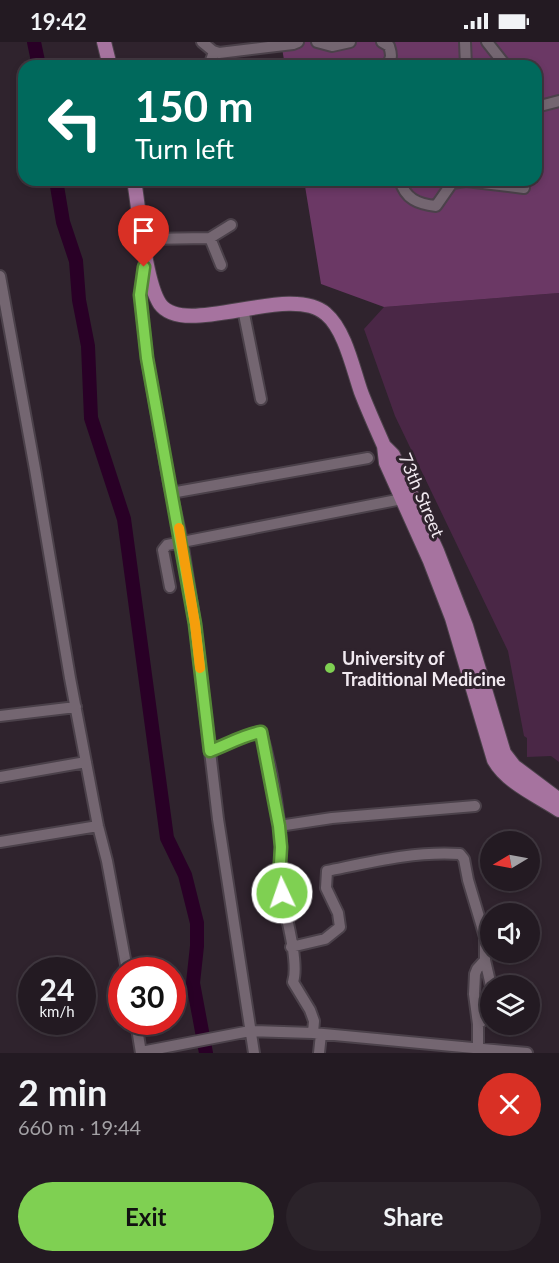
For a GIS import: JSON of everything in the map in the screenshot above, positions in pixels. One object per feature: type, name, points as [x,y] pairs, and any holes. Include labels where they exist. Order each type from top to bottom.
[{"type":"main road","points":[[104,42],[108,60]]},
{"type":"main road","points":[[135,186],[154,290],[166,310],[176,315],[193,317],[284,304],[307,306],[323,311],[338,328],[384,446]]},
{"type":"main road","name":"73th Street","points":[[384,446],[386,464],[430,561],[452,618],[494,760],[516,782],[559,810]]},
{"type":"main road","name":"73th Street","points":[[384,446],[393,455],[437,551],[470,635],[504,753],[514,766],[559,800]]},
{"type":"street","points":[[202,42],[214,52],[219,53],[298,42]]},
{"type":"street","points":[[317,42],[332,46],[350,42]]},
{"type":"street","points":[[465,42],[466,60]]},
{"type":"street","points":[[487,42],[501,60]]},
{"type":"street","points":[[385,43],[392,55],[391,60]]},
{"type":"street","points":[[211,60],[214,52]]},
{"type":"street","points":[[542,105],[559,101]]},
{"type":"street","points":[[403,186],[411,199],[436,206],[450,186]]},
{"type":"street","points":[[507,186],[524,188]]},
{"type":"street","points":[[144,239],[210,238],[231,225]]},
{"type":"street","points":[[210,238],[221,265]]},
{"type":"street","points":[[146,254],[141,277],[141,312],[147,358],[171,494],[182,541],[195,624],[229,900],[254,1053]]},
{"type":"street","points":[[0,276],[75,707],[125,957]]},
{"type":"street","points":[[243,309],[261,399]]},
{"type":"street","points":[[171,494],[368,459]]},
{"type":"street","points":[[170,587],[164,548],[167,544],[402,499]]},
{"type":"street","points":[[0,716],[75,707]]},
{"type":"street","points":[[210,751],[227,746],[247,734],[261,732],[279,826],[281,847],[279,880],[295,976],[293,982],[310,1010],[317,1033],[319,1053]]},
{"type":"street","points":[[0,777],[86,762]]},
{"type":"street","points":[[279,826],[332,818],[475,806]]},
{"type":"street","points":[[0,842],[98,826]]},
{"type":"street","points":[[291,947],[326,939],[340,927],[338,913],[326,888],[327,872],[382,859],[421,854],[457,853],[464,859],[480,921]]},
{"type":"street","points":[[474,1051],[478,1024],[474,994],[477,969],[482,963]]},
{"type":"street","points":[[138,1035],[141,1052],[250,1031],[317,1033],[431,1049],[527,1053]]},
{"type":"shaded area","points":[[281,42],[559,42],[559,293],[384,307],[321,284],[305,186],[542,186],[542,60],[284,60]]},
{"type":"shaded area","points":[[559,293],[559,762],[551,756],[527,757],[527,738],[524,736],[508,651],[395,416],[364,329],[384,307]]},
{"type":"waterway","points":[[34,42],[38,60]]},
{"type":"waterway","points":[[57,186],[63,222],[76,261],[79,300],[88,346],[91,418],[124,519],[167,838],[185,875],[197,923],[193,983],[206,1053]]},
{"type":"slow traffic","points":[[179,528],[200,668]]},
{"type":"place","name":"University of Traditional Medicine","points":[[330,668]]},
{"type":"route","points":[[144,267],[140,295],[147,358],[169,483],[182,541],[195,624],[210,751],[227,746],[247,734],[261,732],[279,826],[281,859],[279,880],[282,893]]}]
